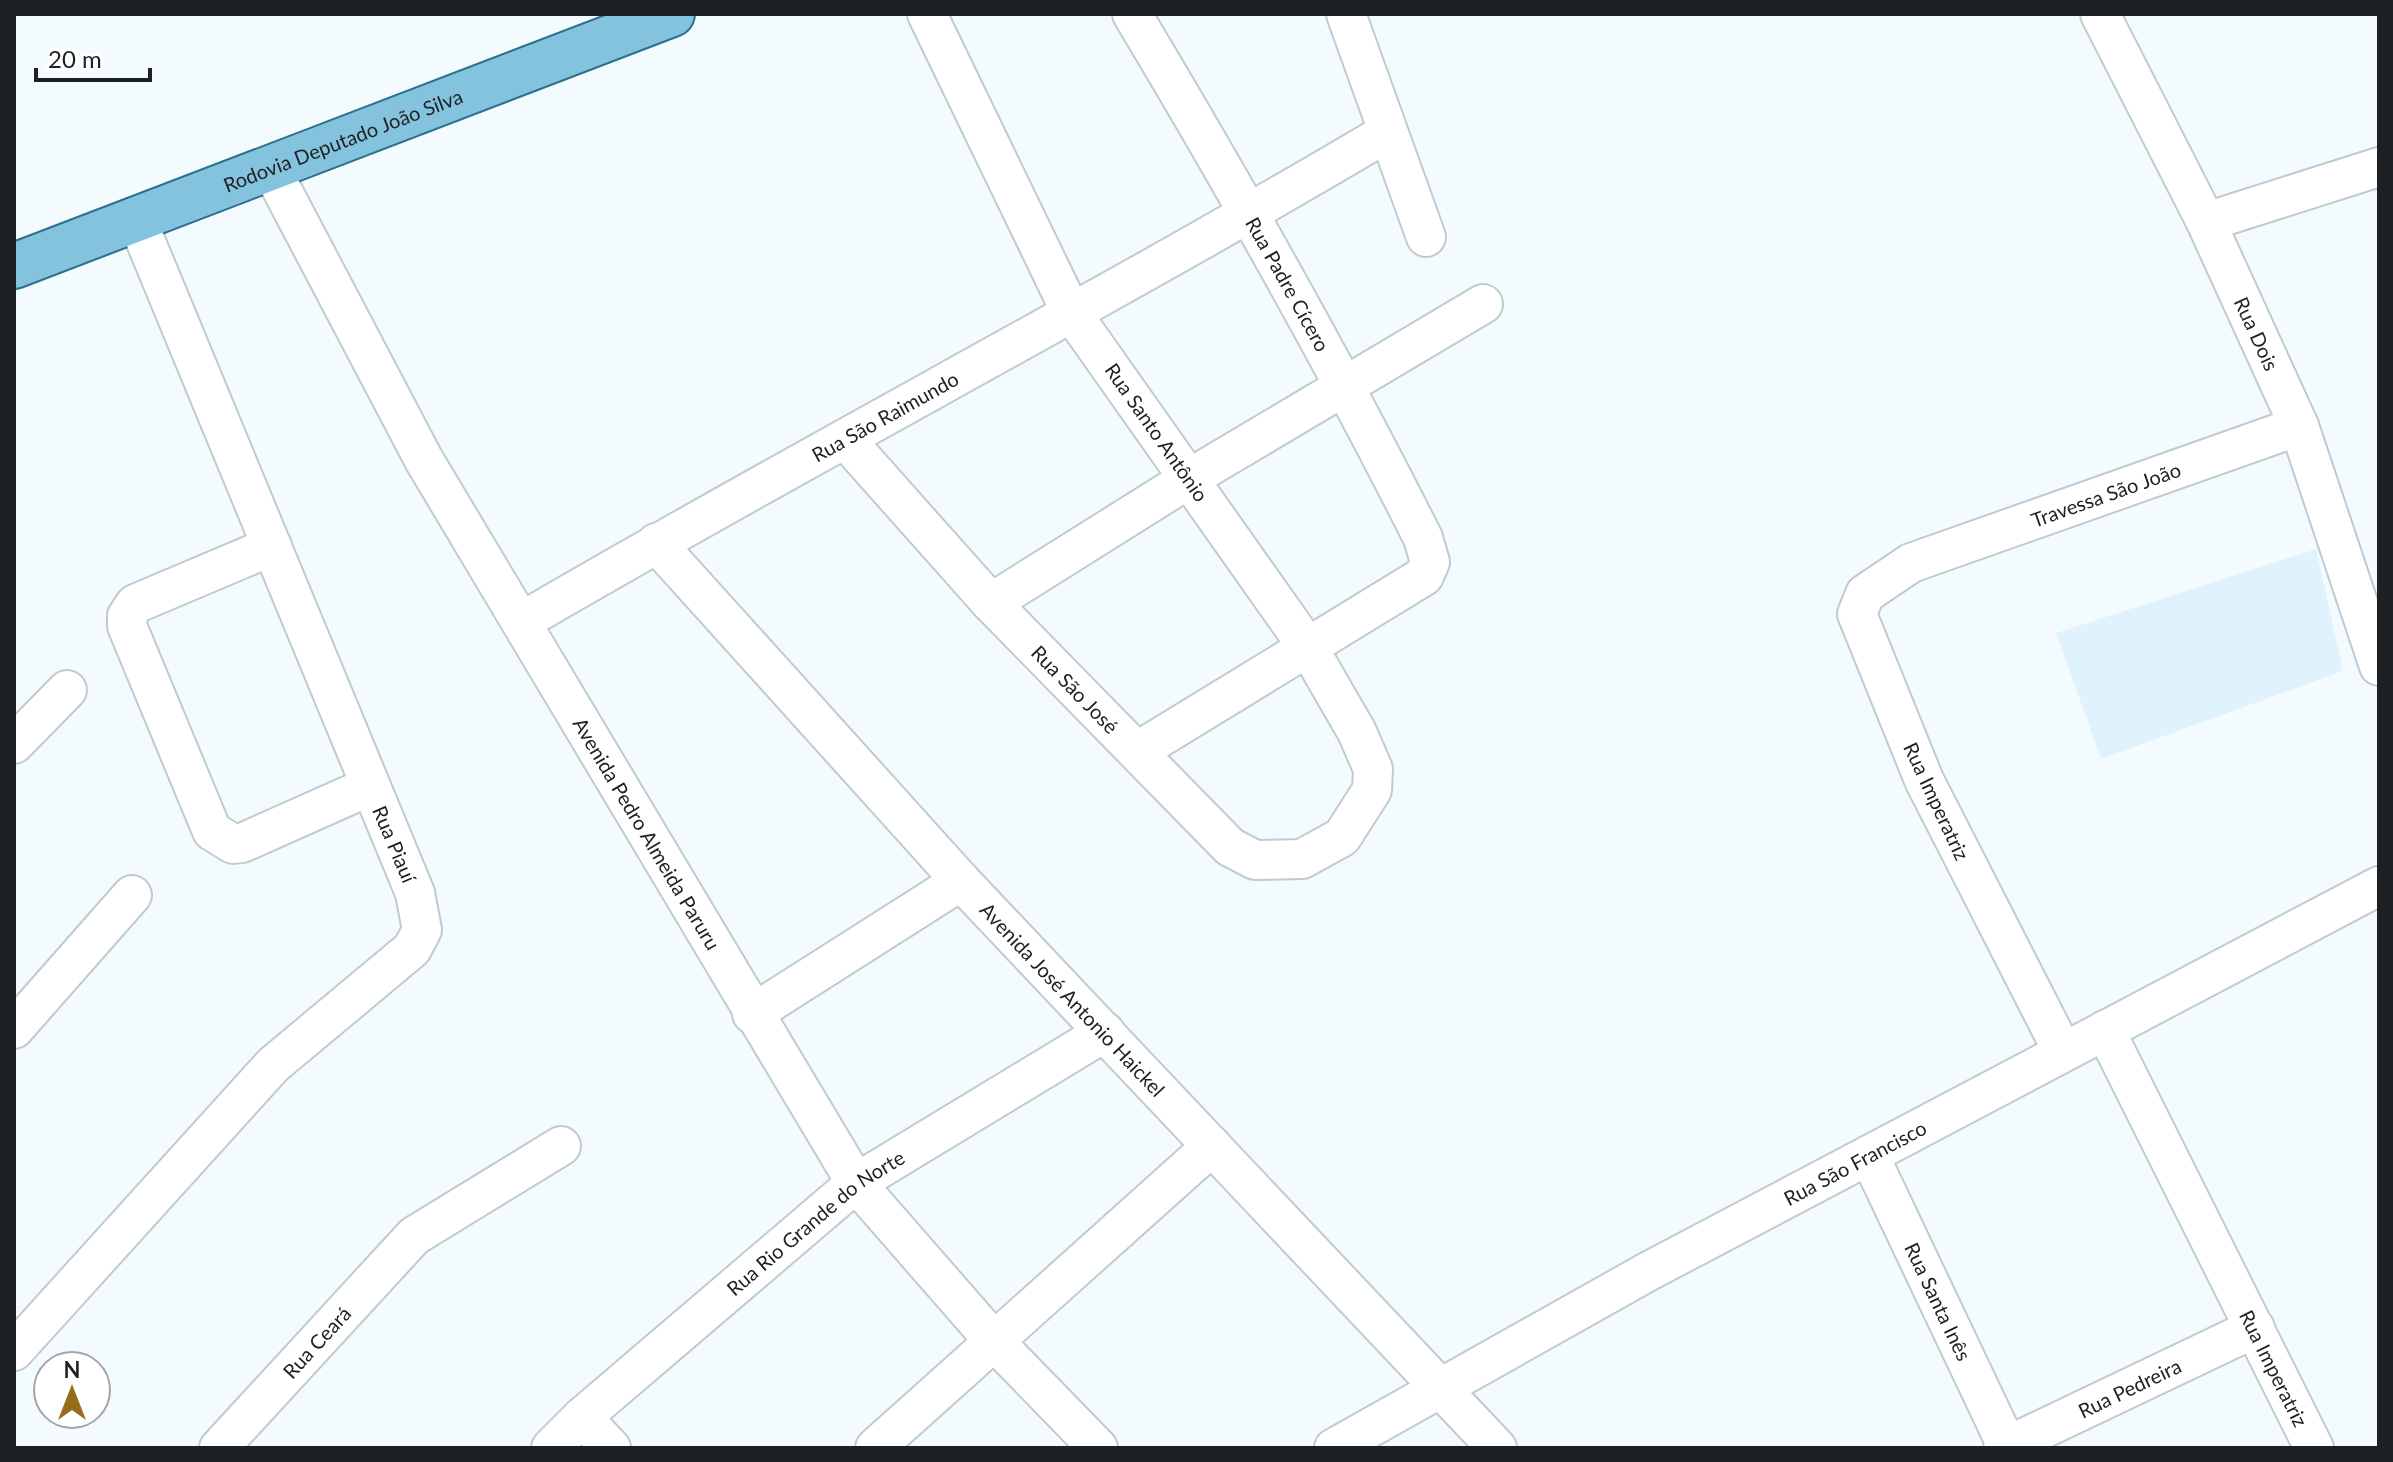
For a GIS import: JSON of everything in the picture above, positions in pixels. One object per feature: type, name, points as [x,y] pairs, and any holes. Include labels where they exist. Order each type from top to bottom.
[{"type":"main road","name":"Rodovia Deputado João Silva","points":[[14,266],[670,14]]},
{"type":"street","name":"Rua Santo Antônio","points":[[927,14],[1071,312],[1309,649],[1357,732],[1373,769],[1372,790],[1342,837]]},
{"type":"street","name":"Rua Padre Cícero","points":[[1132,14],[1251,213],[1346,386],[1423,538],[1430,562],[1424,576],[1309,649]]},
{"type":"street","points":[[1346,14],[1426,237]]},
{"type":"street","name":"Rua Dois","points":[[2100,14],[2206,222],[2299,426],[2379,666]]},
{"type":"street","name":"Rua São Raimundo","points":[[521,622],[656,543],[1251,213],[1388,132]]},
{"type":"street","name":"Avenida Pedro Almeida Paruru","points":[[270,167],[424,460],[752,1014],[856,1183],[993,1340],[1098,1448]]},
{"type":"street","points":[[2206,222],[2379,167]]},
{"type":"street","name":"Rua Piauí","points":[[14,1351],[273,1065],[412,949],[422,930],[415,893],[136,218]]},
{"type":"street","points":[[991,603],[1190,478],[1483,304]]},
{"type":"street","name":"Travessa São João","points":[[1911,563],[2299,426]]},
{"type":"street","name":"Rua São José","points":[[845,439],[991,603],[1230,847],[1255,860],[1302,859],[1342,837]]},
{"type":"street","name":"Avenida José Antonio Haickel","points":[[656,543],[961,881],[1441,1385],[1497,1448]]},
{"type":"street","points":[[272,546],[135,604],[127,616],[127,626],[212,831],[233,844],[370,786]]},
{"type":"street","name":"Rua Imperatriz","points":[[1911,563],[1865,594],[1857,614],[1924,780],[2063,1052]]},
{"type":"street","points":[[1138,751],[1309,649]]},
{"type":"street","points":[[14,744],[67,690]]},
{"type":"street","points":[[752,1014],[961,881]]},
{"type":"street","name":"Rua São Francisco","points":[[1334,1448],[1441,1385],[2379,886]]},
{"type":"street","points":[[14,1029],[132,895]]},
{"type":"street","name":"Rua Imperatriz","points":[[2105,1030],[2314,1448]]},
{"type":"street","name":"Rua Rio Grande do Norte","points":[[551,1448],[582,1417],[856,1183],[1105,1032]]},
{"type":"street","name":"Rua Ceará","points":[[219,1448],[414,1236],[561,1146]]},
{"type":"street","points":[[875,1448],[1212,1146]]},
{"type":"street","name":"Rua Santa Inês","points":[[1869,1155],[2006,1447]]},
{"type":"street","name":"Rua Pedreira","points":[[2006,1447],[2255,1328]]},
{"type":"street","points":[[582,1417],[611,1448]]},
{"type":"shaded area","points":[[2316,549],[2343,671],[2101,759],[2056,633]]}]
